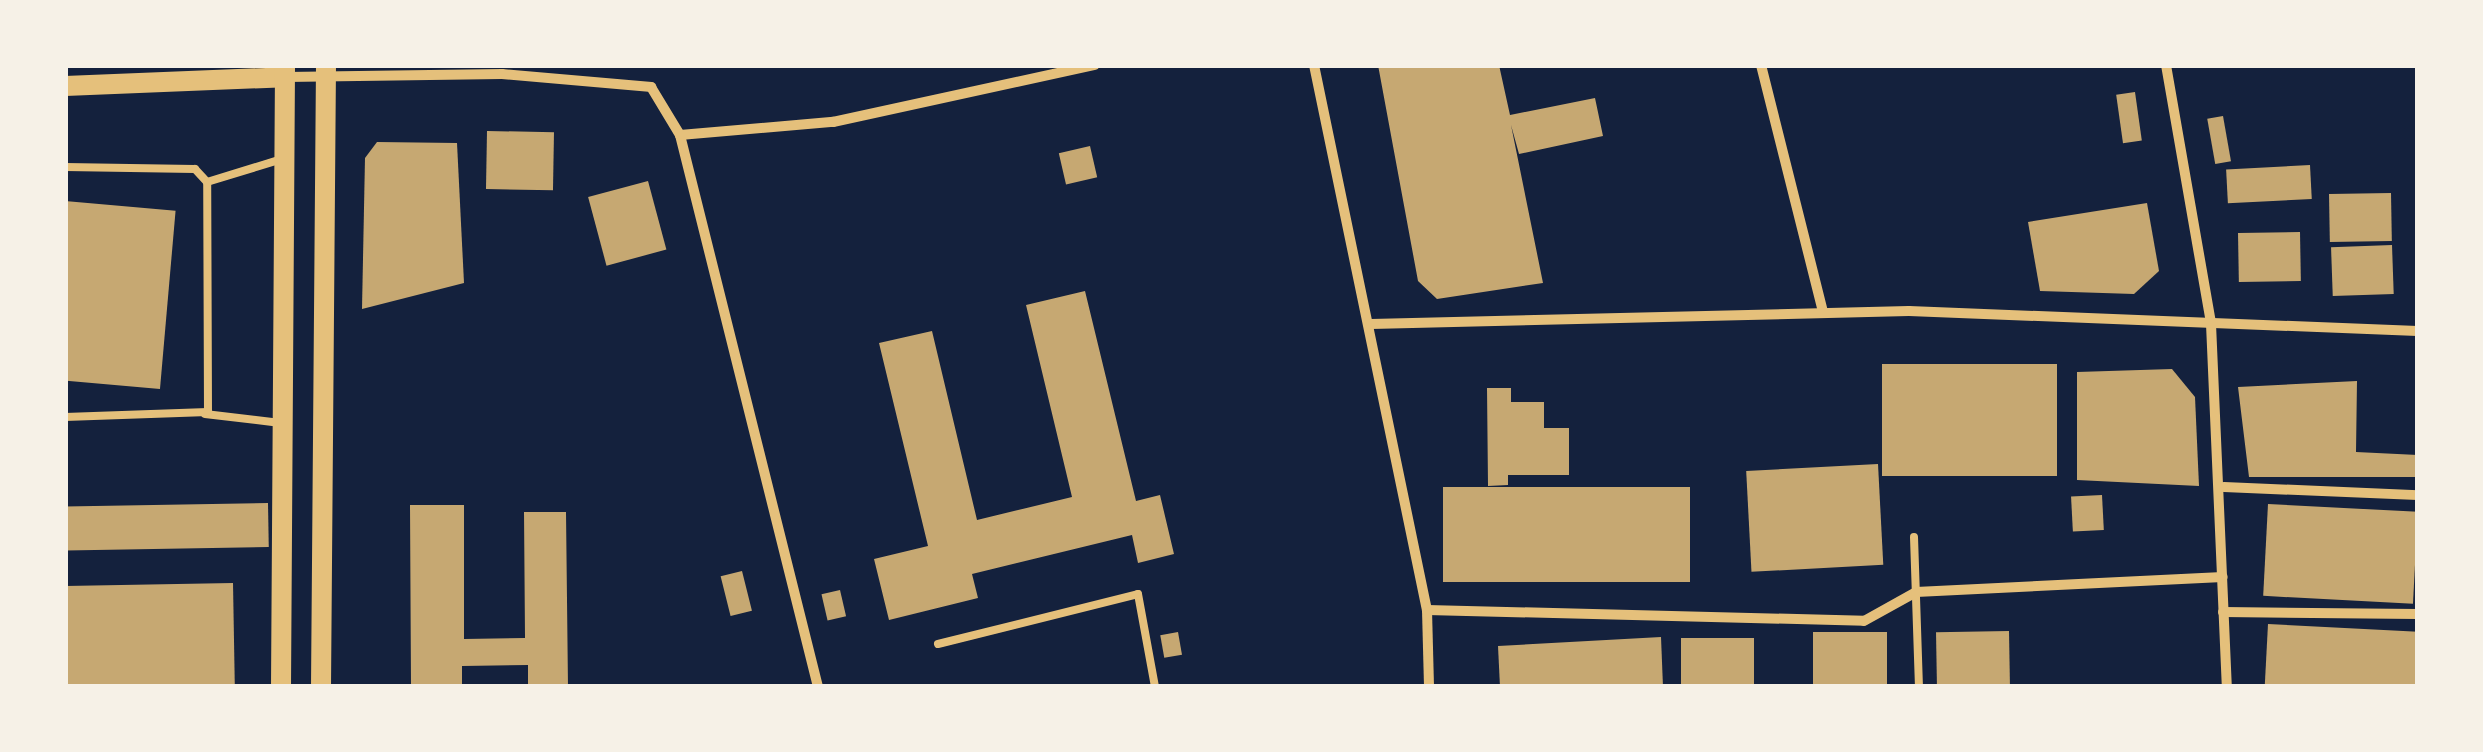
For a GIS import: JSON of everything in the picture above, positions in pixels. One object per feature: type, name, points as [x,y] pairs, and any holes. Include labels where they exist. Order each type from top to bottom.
[{"type":"main road","points":[[321,687],[326,69]]},
{"type":"main road","points":[[65,86],[285,71],[281,687]]},
{"type":"street","points":[[680,135],[834,122],[1095,65]]},
{"type":"street","points":[[1314,65],[1371,324],[1427,610],[1429,687]]},
{"type":"street","points":[[1760,65],[1823,311]]},
{"type":"street","points":[[2166,65],[2211,324],[2224,487],[2226,687]]},
{"type":"street","points":[[285,71],[326,69],[652,86],[680,135],[818,687]]},
{"type":"street","points":[[1371,324],[1823,311],[2418,331]]},
{"type":"street","points":[[2224,487],[2418,495]]},
{"type":"street","points":[[1427,610],[1864,622],[1916,592],[2224,577]]},
{"type":"street","points":[[2223,612],[2418,614]]},
{"type":"lane","points":[[207,182],[285,158]]},
{"type":"lane","points":[[65,168],[195,170],[207,182],[206,414]]},
{"type":"lane","points":[[65,418],[206,414],[284,424]]},
{"type":"lane","points":[[1914,537],[1919,687]]},
{"type":"lane","points":[[938,644],[1138,594],[1154,687]]},
{"type":"building","points":[[1378,65],[1499,65],[1510,115],[1595,98],[1603,136],[1519,154],[1511,125],[1543,283],[1437,299],[1418,281]]},
{"type":"building","points":[[2135,92],[2142,141],[2123,143],[2116,95]]},
{"type":"building","points":[[2223,116],[2231,161],[2215,164],[2207,119]]},
{"type":"building","points":[[487,131],[554,132],[553,190],[486,189]]},
{"type":"building","points":[[377,142],[457,143],[464,283],[362,309],[365,158]]},
{"type":"building","points":[[1090,146],[1097,177],[1066,184],[1059,153]]},
{"type":"building","points":[[2310,165],[2312,199],[2228,203],[2226,169]]},
{"type":"building","points":[[648,181],[666,250],[606,266],[588,197]]},
{"type":"building","points":[[2391,193],[2392,241],[2330,242],[2329,194]]},
{"type":"building","points":[[65,201],[176,211],[160,389],[65,381]]},
{"type":"building","points":[[2147,203],[2159,271],[2134,294],[2040,291],[2028,222]]},
{"type":"building","points":[[2300,232],[2301,281],[2239,282],[2238,233]]},
{"type":"building","points":[[2392,245],[2394,294],[2333,296],[2331,247]]},
{"type":"building","points":[[1085,291],[1136,501],[1160,495],[1174,554],[1138,563],[1132,535],[972,574],[978,598],[889,620],[874,559],[928,546],[879,343],[932,331],[977,520],[1072,497],[1026,305]]},
{"type":"building","points":[[1882,364],[2057,364],[2057,476],[1882,476]]},
{"type":"building","points":[[2172,369],[2195,397],[2199,486],[2077,480],[2077,372]]},
{"type":"building","points":[[2357,381],[2356,452],[2418,455],[2418,477],[2249,477],[2238,387]]},
{"type":"building","points":[[1487,388],[1511,388],[1511,402],[1544,402],[1544,428],[1569,428],[1569,475],[1508,475],[1508,485],[1488,486]]},
{"type":"building","points":[[1878,464],[1883,565],[1751,572],[1746,471]]},
{"type":"building","points":[[1443,487],[1690,487],[1690,582],[1443,582]]},
{"type":"building","points":[[2102,495],[2104,530],[2073,532],[2071,497]]},
{"type":"building","points":[[268,503],[269,547],[66,551],[65,507]]},
{"type":"building","points":[[2268,504],[2418,512],[2413,604],[2263,596]]},
{"type":"building","points":[[410,505],[464,505],[464,639],[525,638],[524,512],[566,512],[568,687],[528,687],[528,665],[462,666],[462,687],[411,687]]},
{"type":"building","points":[[742,571],[752,611],[731,616],[721,576]]},
{"type":"building","points":[[233,583],[235,687],[67,687],[65,586]]},
{"type":"building","points":[[840,590],[846,616],[828,621],[821,594]]},
{"type":"building","points":[[2268,624],[2418,632],[2415,687],[2265,687]]},
{"type":"building","points":[[2009,631],[2010,687],[1937,687],[1936,632]]},
{"type":"building","points":[[1178,632],[1182,655],[1164,658],[1160,635]]},
{"type":"building","points":[[1813,632],[1887,632],[1887,687],[1813,687]]},
{"type":"building","points":[[1661,637],[1663,687],[1500,687],[1498,646]]},
{"type":"building","points":[[1681,638],[1754,638],[1754,687],[1681,687]]}]
